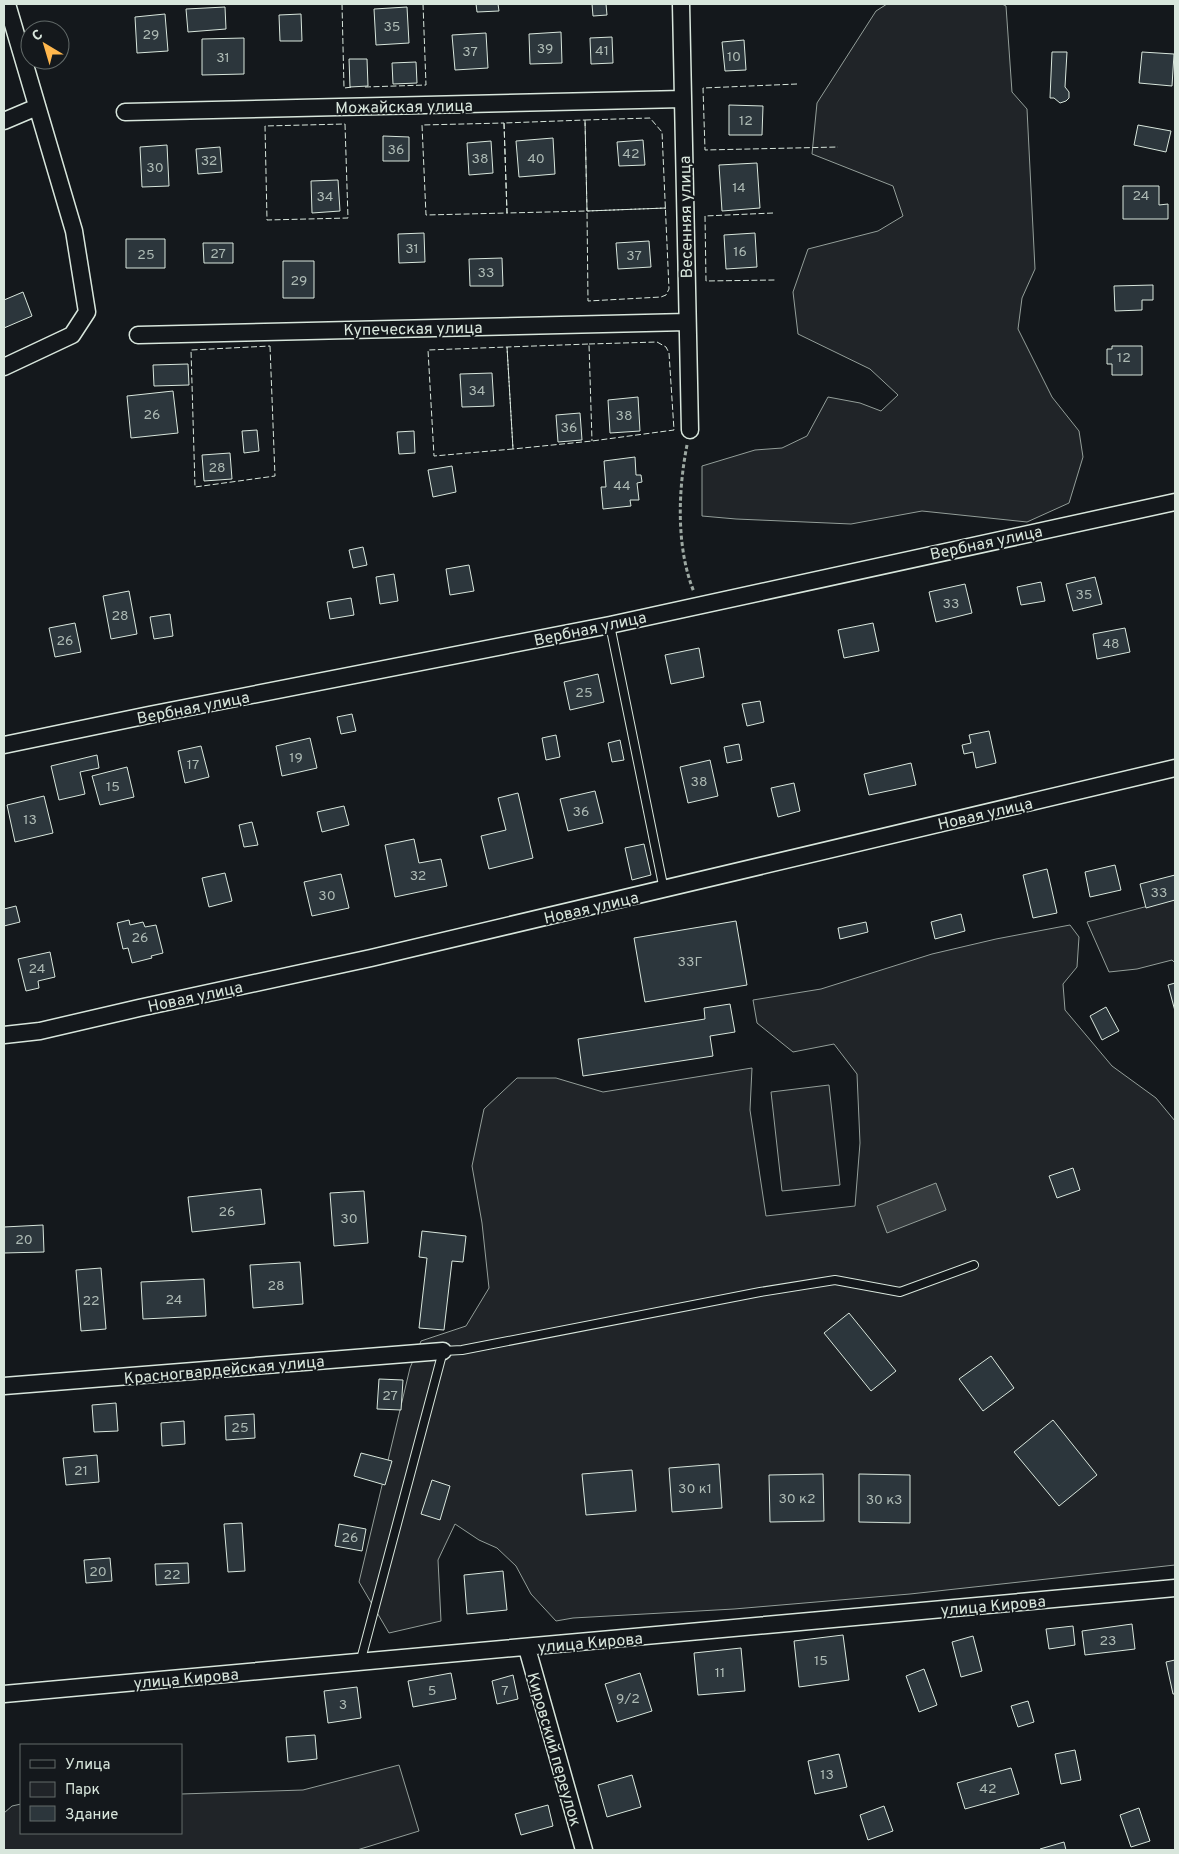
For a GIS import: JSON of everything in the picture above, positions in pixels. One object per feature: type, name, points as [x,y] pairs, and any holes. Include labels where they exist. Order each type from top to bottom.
[{"type":"street","points":[[4,367],[72,335],[87,312],[74,231],[7,4]]},
{"type":"street","name":"Весенняя улица","points":[[681,4],[690,430]]},
{"type":"street","name":"Можайская улица","points":[[125,112],[683,99]]},
{"type":"street","points":[[4,121],[37,107]]},
{"type":"street","name":"Купеческая улица","points":[[138,335],[687,322]]},
{"type":"street","name":"Вербная улица","points":[[4,745],[610,624],[1175,502]]},
{"type":"street","name":"Новая улица","points":[[4,1035],[40,1031],[381,956],[1175,768]]},
{"type":"street","name":"Красногвардейская улица","points":[[4,1386],[444,1351]]},
{"type":"street","name":"улица Кирова","points":[[4,1694],[1175,1588]]},
{"type":"street","name":"Кировский переулок","points":[[527,1648],[584,1850]]},
{"type":"lane","points":[[610,624],[664,890]]},
{"type":"lane","points":[[360,1663],[444,1351],[462,1350],[760,1292],[835,1280],[900,1292],[974,1265]]},
{"type":"path","points":[[690,430],[683,463],[682,546],[686,571],[699,605]]},
{"type":"green space","points":[[887,4],[1002,4],[1006,6],[1012,92],[1027,109],[1035,269],[1022,298],[1018,329],[1052,397],[1079,431],[1083,457],[1069,503],[1027,522],[922,511],[851,524],[702,516],[702,466],[755,450],[782,448],[807,436],[828,397],[860,403],[881,411],[898,395],[870,369],[798,334],[793,292],[808,249],[878,231],[903,216],[893,186],[812,154],[817,103],[876,11]]},
{"type":"green space","points":[[1175,899],[1175,963],[1172,960],[1137,969],[1109,972],[1087,922]]},
{"type":"green space","points":[[1070,925],[1079,937],[1077,967],[1063,984],[1065,1010],[1112,1066],[1156,1098],[1175,1121],[1175,1565],[910,1594],[734,1609],[573,1618],[556,1621],[531,1594],[516,1566],[497,1548],[479,1540],[455,1524],[438,1560],[441,1621],[389,1633],[359,1582],[410,1368],[421,1341],[466,1326],[489,1288],[482,1223],[472,1166],[484,1109],[517,1078],[556,1078],[603,1092],[752,1068],[750,1110],[766,1216],[855,1206],[860,1143],[857,1074],[834,1044],[793,1052],[757,1023],[753,1000],[821,989],[932,954],[996,939]]},
{"type":"green space","points":[[829,1085],[840,1185],[782,1191],[771,1092]]},
{"type":"green space","points":[[399,1765],[419,1831],[357,1850],[4,1850],[4,1813],[12,1806],[20,1804],[20,1834],[182,1834],[182,1794],[303,1790]]},
{"type":"shaded area","points":[[936,1183],[946,1210],[887,1233],[877,1206]]},
{"type":"building","points":[[476,4],[498,4],[499,11],[477,12]]},
{"type":"building","points":[[592,4],[606,4],[607,15],[593,16]]},
{"type":"building","points":[[225,7],[226,29],[188,32],[186,9]]},
{"type":"building","points":[[407,7],[409,43],[376,45],[374,9]]},
{"type":"building","points":[[165,14],[168,51],[137,53],[135,17]]},
{"type":"building","points":[[301,14],[302,41],[280,41],[279,15]]},
{"type":"building","points":[[561,32],[562,63],[530,64],[529,34]]},
{"type":"building","points":[[486,33],[488,68],[455,70],[452,35]]},
{"type":"building","points":[[612,37],[613,63],[591,64],[590,38]]},
{"type":"building","points":[[244,38],[244,74],[202,75],[202,39]]},
{"type":"building","points":[[744,40],[746,70],[725,71],[722,42]]},
{"type":"building","points":[[1052,52],[1067,52],[1065,87],[1069,92],[1069,98],[1060,103],[1054,98],[1050,98]]},
{"type":"building","points":[[1142,52],[1174,54],[1172,86],[1139,83]]},
{"type":"building","points":[[349,59],[367,59],[368,86],[350,87]]},
{"type":"building","points":[[416,62],[417,83],[393,84],[392,63]]},
{"type":"building","points":[[729,105],[763,106],[762,135],[729,135]]},
{"type":"building","points":[[1138,125],[1171,131],[1166,152],[1134,145]]},
{"type":"building","points":[[383,136],[409,137],[409,161],[383,161]]},
{"type":"building","points":[[553,138],[555,174],[519,177],[516,141]]},
{"type":"building","points":[[643,140],[645,165],[619,166],[617,142]]},
{"type":"building","points":[[491,141],[493,173],[469,175],[467,143]]},
{"type":"building","points":[[167,145],[169,186],[142,187],[140,147]]},
{"type":"building","points":[[220,147],[222,172],[198,174],[196,149]]},
{"type":"building","points":[[757,163],[760,208],[722,211],[719,165]]},
{"type":"building","points":[[338,180],[340,211],[312,213],[311,181]]},
{"type":"building","points":[[1123,186],[1159,186],[1159,205],[1168,204],[1168,219],[1123,219]]},
{"type":"building","points":[[424,233],[425,262],[399,263],[398,234]]},
{"type":"building","points":[[755,233],[757,267],[726,269],[724,235]]},
{"type":"building","points":[[126,239],[165,239],[165,268],[126,268]]},
{"type":"building","points":[[649,241],[651,267],[618,269],[616,243]]},
{"type":"building","points":[[203,243],[233,243],[233,263],[204,263]]},
{"type":"building","points":[[502,258],[503,286],[470,286],[469,259]]},
{"type":"building","points":[[283,261],[314,261],[314,298],[283,298]]},
{"type":"building","points":[[1153,285],[1153,300],[1142,300],[1142,310],[1115,311],[1114,286]]},
{"type":"building","points":[[23,292],[32,316],[4,328],[4,300]]},
{"type":"building","points":[[1112,346],[1142,346],[1142,375],[1112,375],[1112,364],[1107,364],[1107,349],[1112,349]]},
{"type":"building","points":[[188,364],[189,385],[154,386],[153,365]]},
{"type":"building","points":[[492,373],[494,406],[462,407],[460,374]]},
{"type":"building","points":[[173,391],[178,433],[131,438],[127,396]]},
{"type":"building","points":[[638,397],[640,431],[610,433],[608,400]]},
{"type":"building","points":[[580,413],[582,440],[558,442],[556,415]]},
{"type":"building","points":[[257,430],[259,451],[244,453],[242,431]]},
{"type":"building","points":[[414,431],[415,453],[399,454],[397,432]]},
{"type":"building","points":[[230,453],[232,479],[204,481],[202,455]]},
{"type":"building","points":[[635,457],[636,475],[641,475],[642,482],[637,483],[639,500],[630,500],[631,506],[603,509],[601,487],[606,487],[604,461]]},
{"type":"building","points":[[452,466],[456,492],[433,497],[428,470]]},
{"type":"building","points":[[363,547],[367,565],[353,568],[349,550]]},
{"type":"building","points":[[469,565],[474,591],[450,595],[446,569]]},
{"type":"building","points":[[394,574],[398,601],[380,604],[376,577]]},
{"type":"building","points":[[1095,577],[1102,604],[1073,611],[1066,584]]},
{"type":"building","points":[[1041,582],[1045,601],[1021,605],[1017,587]]},
{"type":"building","points":[[965,584],[972,613],[936,622],[929,592]]},
{"type":"building","points":[[129,591],[137,634],[111,639],[103,596]]},
{"type":"building","points":[[351,598],[354,615],[330,619],[327,602]]},
{"type":"building","points":[[170,614],[173,636],[154,639],[150,617]]},
{"type":"building","points":[[75,623],[81,652],[55,657],[49,628]]},
{"type":"building","points":[[873,623],[879,651],[844,658],[838,630]]},
{"type":"building","points":[[1125,628],[1130,652],[1097,659],[1093,634]]},
{"type":"building","points":[[699,648],[704,677],[671,684],[665,655]]},
{"type":"building","points":[[598,674],[604,702],[570,710],[564,682]]},
{"type":"building","points":[[760,701],[764,722],[747,726],[742,704]]},
{"type":"building","points":[[352,714],[356,731],[341,734],[337,717]]},
{"type":"building","points":[[989,731],[996,763],[976,768],[973,752],[964,754],[962,745],[971,743],[969,735]]},
{"type":"building","points":[[556,735],[560,757],[546,760],[542,738]]},
{"type":"building","points":[[310,738],[317,768],[282,776],[276,746]]},
{"type":"building","points":[[620,740],[624,760],[612,762],[608,743]]},
{"type":"building","points":[[739,744],[742,760],[727,763],[724,747]]},
{"type":"building","points":[[201,746],[209,777],[185,783],[178,751]]},
{"type":"building","points":[[97,755],[99,768],[80,772],[85,794],[59,800],[51,766]]},
{"type":"building","points":[[710,760],[718,796],[688,803],[680,767]]},
{"type":"building","points":[[911,763],[916,785],[869,795],[864,774]]},
{"type":"building","points":[[127,767],[134,797],[100,805],[92,776]]},
{"type":"building","points":[[794,783],[800,811],[778,817],[771,788]]},
{"type":"building","points":[[595,791],[603,823],[568,831],[560,799]]},
{"type":"building","points":[[518,793],[533,858],[489,869],[481,836],[506,830],[498,798]]},
{"type":"building","points":[[44,796],[53,833],[15,842],[7,805]]},
{"type":"building","points":[[344,806],[349,825],[322,832],[317,812]]},
{"type":"building","points":[[252,822],[258,845],[244,847],[239,825]]},
{"type":"building","points":[[414,839],[419,863],[441,859],[447,886],[395,897],[385,845]]},
{"type":"building","points":[[644,844],[651,875],[632,880],[625,848]]},
{"type":"building","points":[[1115,865],[1121,890],[1090,897],[1085,872]]},
{"type":"building","points":[[1047,869],[1057,913],[1033,918],[1023,875]]},
{"type":"building","points":[[225,873],[232,901],[209,907],[202,878]]},
{"type":"building","points":[[341,874],[349,908],[312,916],[304,882]]},
{"type":"building","points":[[1175,875],[1175,900],[1146,908],[1140,884]]},
{"type":"building","points":[[16,906],[20,922],[4,926],[4,909]]},
{"type":"building","points":[[961,914],[965,931],[935,939],[931,922]]},
{"type":"building","points":[[129,920],[130,925],[143,922],[145,927],[156,925],[163,953],[132,963],[128,948],[123,949],[117,923]]},
{"type":"building","points":[[736,921],[747,985],[645,1002],[634,938]]},
{"type":"building","points":[[866,922],[868,932],[840,939],[838,928]]},
{"type":"building","points":[[50,952],[55,977],[38,981],[39,988],[26,991],[18,959]]},
{"type":"building","points":[[1175,983],[1175,1011],[1168,985]]},
{"type":"building","points":[[730,1004],[735,1032],[710,1036],[713,1056],[583,1076],[578,1039],[705,1019],[704,1008]]},
{"type":"building","points":[[1106,1007],[1119,1031],[1102,1040],[1090,1016]]},
{"type":"building","points":[[1073,1168],[1080,1190],[1057,1198],[1049,1176]]},
{"type":"building","points":[[261,1189],[265,1224],[192,1232],[188,1197]]},
{"type":"building","points":[[364,1191],[368,1243],[334,1246],[330,1193]]},
{"type":"building","points":[[43,1225],[44,1252],[4,1253],[4,1227]]},
{"type":"building","points":[[422,1231],[466,1236],[463,1262],[452,1261],[444,1330],[419,1328],[427,1258],[419,1257]]},
{"type":"building","points":[[300,1262],[303,1304],[253,1308],[250,1265]]},
{"type":"building","points":[[101,1268],[106,1329],[81,1331],[76,1270]]},
{"type":"building","points":[[204,1279],[206,1316],[143,1319],[141,1282]]},
{"type":"building","points":[[849,1313],[896,1371],[871,1391],[824,1333]]},
{"type":"building","points":[[991,1356],[1014,1388],[983,1411],[959,1379]]},
{"type":"building","points":[[379,1379],[403,1380],[401,1410],[377,1409]]},
{"type":"building","points":[[116,1403],[118,1431],[94,1432],[92,1405]]},
{"type":"building","points":[[254,1414],[255,1438],[226,1440],[225,1416]]},
{"type":"building","points":[[1053,1420],[1097,1475],[1059,1506],[1014,1452]]},
{"type":"building","points":[[184,1421],[185,1444],[162,1446],[161,1423]]},
{"type":"building","points":[[361,1453],[392,1461],[385,1485],[354,1476]]},
{"type":"building","points":[[97,1455],[99,1482],[66,1485],[63,1458]]},
{"type":"building","points":[[719,1464],[722,1508],[672,1512],[669,1468]]},
{"type":"building","points":[[632,1470],[636,1511],[586,1515],[582,1474]]},
{"type":"building","points":[[823,1474],[824,1521],[770,1522],[769,1475]]},
{"type":"building","points":[[859,1474],[910,1475],[910,1523],[859,1522]]},
{"type":"building","points":[[432,1480],[450,1486],[440,1520],[421,1514]]},
{"type":"building","points":[[242,1523],[245,1571],[228,1572],[224,1524]]},
{"type":"building","points":[[339,1524],[366,1529],[362,1551],[335,1546]]},
{"type":"building","points":[[110,1558],[112,1581],[86,1583],[84,1560]]},
{"type":"building","points":[[188,1563],[189,1583],[156,1585],[155,1564]]},
{"type":"building","points":[[503,1571],[507,1610],[467,1614],[464,1575]]},
{"type":"building","points":[[1132,1624],[1135,1649],[1085,1655],[1082,1631]]},
{"type":"building","points":[[1073,1626],[1075,1645],[1049,1649],[1046,1629]]},
{"type":"building","points":[[843,1635],[849,1680],[799,1687],[794,1641]]},
{"type":"building","points":[[973,1636],[982,1671],[961,1677],[952,1642]]},
{"type":"building","points":[[741,1648],[745,1691],[698,1695],[694,1653]]},
{"type":"building","points":[[1175,1660],[1175,1694],[1173,1694],[1166,1662]]},
{"type":"building","points":[[924,1669],[937,1705],[919,1712],[906,1676]]},
{"type":"building","points":[[451,1673],[456,1699],[413,1707],[408,1681]]},
{"type":"building","points":[[640,1673],[652,1711],[617,1722],[605,1684]]},
{"type":"building","points":[[513,1675],[518,1699],[497,1704],[492,1681]]},
{"type":"building","points":[[357,1687],[361,1718],[328,1723],[324,1691]]},
{"type":"building","points":[[1028,1701],[1034,1722],[1018,1727],[1011,1706]]},
{"type":"building","points":[[315,1735],[317,1759],[288,1762],[286,1737]]},
{"type":"building","points":[[1075,1750],[1081,1780],[1061,1784],[1055,1754]]},
{"type":"building","points":[[839,1754],[847,1787],[815,1794],[808,1761]]},
{"type":"building","points":[[1011,1768],[1019,1794],[965,1809],[957,1783]]},
{"type":"building","points":[[632,1775],[641,1807],[607,1817],[598,1785]]},
{"type":"building","points":[[548,1805],[553,1826],[521,1835],[515,1814]]},
{"type":"building","points":[[884,1806],[893,1831],[868,1840],[860,1815]]},
{"type":"building","points":[[1139,1808],[1150,1841],[1131,1847],[1120,1815]]},
{"type":"building","points":[[1064,1842],[1066,1850],[1040,1850],[1040,1849]]},
{"type":"fence","points":[[342,4],[344,88],[353,87]]},
{"type":"fence","points":[[365,87],[426,85],[423,4]]},
{"type":"fence","points":[[797,84],[703,88],[705,150],[838,147]]},
{"type":"fence","points":[[666,208],[587,211],[585,120],[650,118],[662,132],[669,289],[666,295],[661,297],[588,301],[587,211],[666,208]]},
{"type":"fence","points":[[585,120],[587,211],[507,213],[504,123],[585,120]]},
{"type":"fence","points":[[504,123],[507,213],[426,215],[422,125],[504,123]]},
{"type":"fence","points":[[345,124],[348,218],[267,220],[265,126],[345,124]]},
{"type":"fence","points":[[773,213],[705,216],[706,281],[775,280]]},
{"type":"fence","points":[[589,344],[657,342],[666,347],[669,353],[674,430],[592,441],[513,449],[507,347],[589,344],[592,441]]},
{"type":"fence","points":[[270,346],[275,476],[195,487],[191,350],[270,346]]},
{"type":"fence","points":[[507,347],[513,449],[434,456],[428,350],[507,347]]}]
